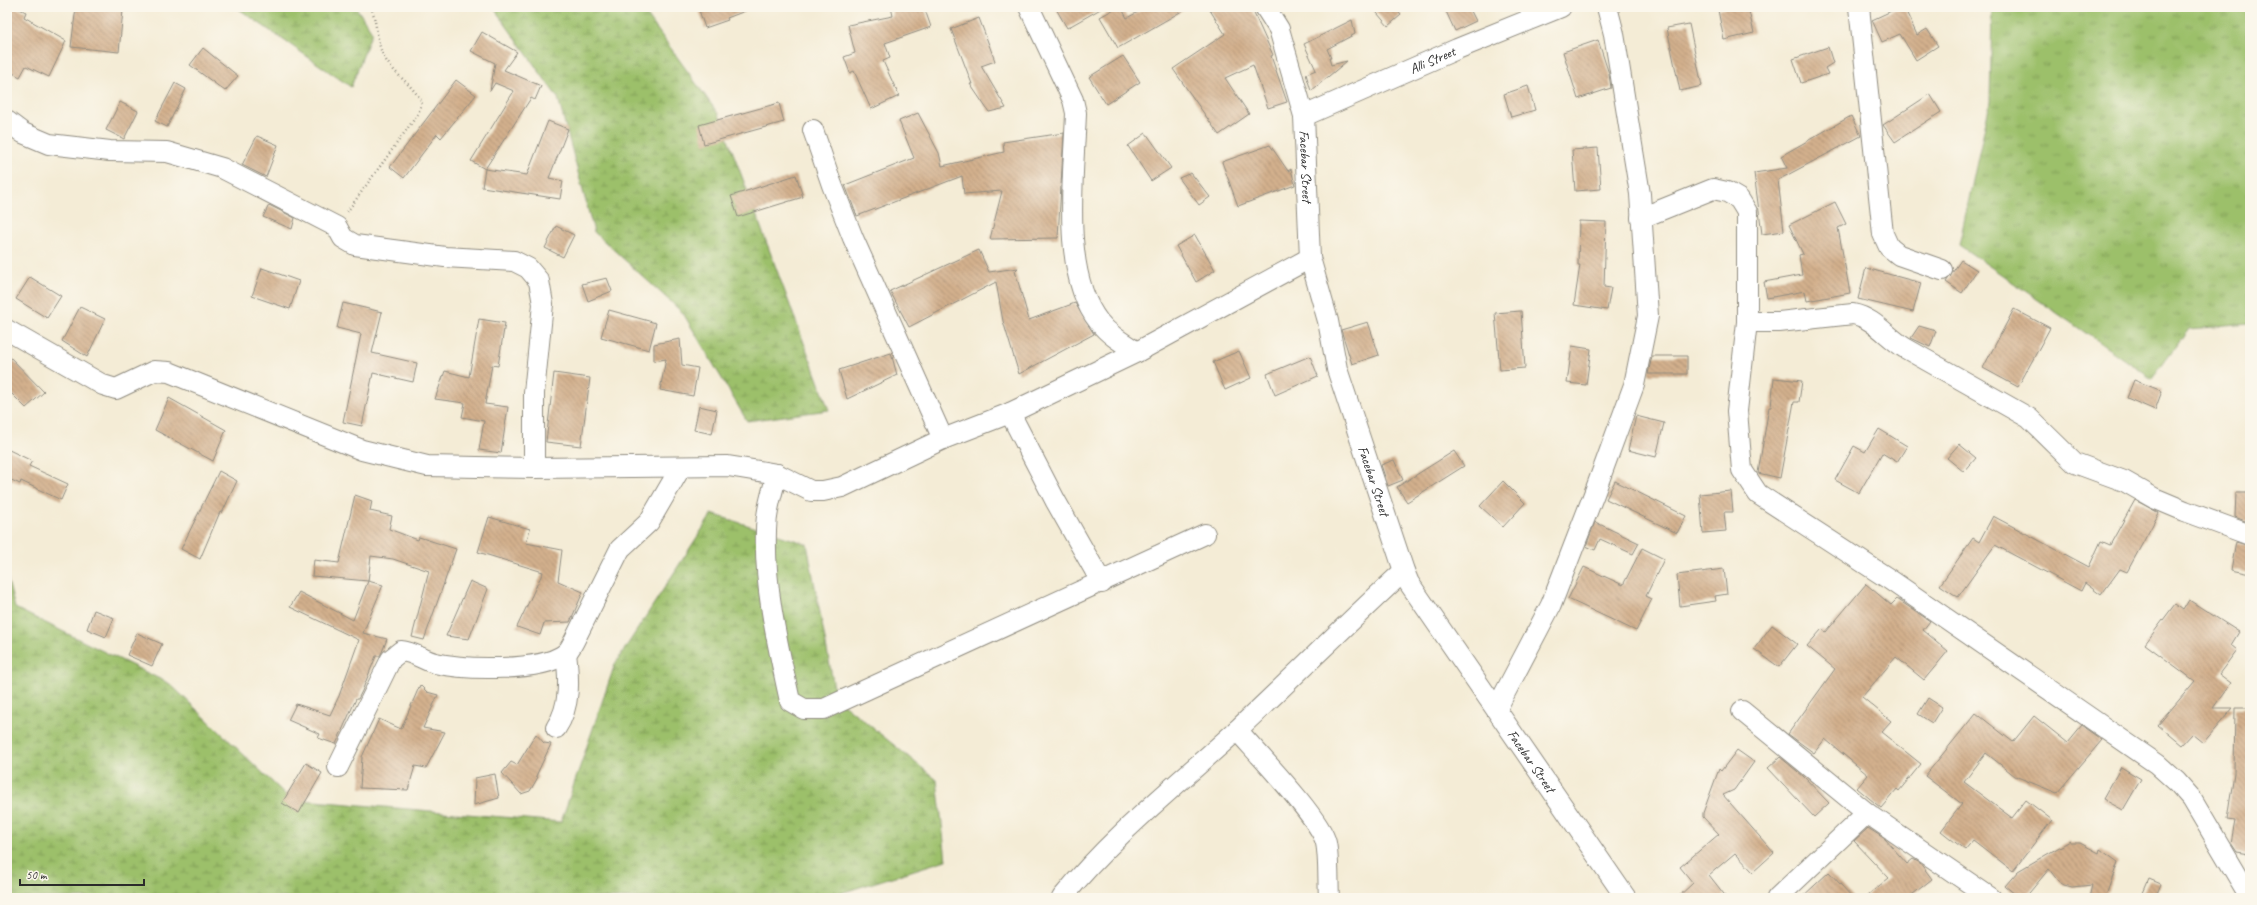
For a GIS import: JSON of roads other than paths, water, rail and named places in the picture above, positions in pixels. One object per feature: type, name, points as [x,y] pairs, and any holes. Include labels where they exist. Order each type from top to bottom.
[{"type":"street","points":[[1029,7],[1073,100],[1076,113],[1072,203],[1076,269],[1091,312],[1099,323],[1109,334],[1137,352]]},
{"type":"street","name":"Facebar Street","points":[[1265,7],[1279,29],[1304,116],[1310,258],[1328,322],[1337,369],[1380,503],[1404,571],[1409,583],[1497,708],[1626,898]]},
{"type":"street","name":"Alli Street","points":[[1304,116],[1457,48],[1561,7]]},
{"type":"street","points":[[1497,708],[1551,605],[1634,385],[1648,316],[1641,218],[1633,146],[1614,34],[1607,7]]},
{"type":"street","points":[[1859,7],[1883,234],[1889,247],[1899,255],[1942,270]]},
{"type":"street","points":[[7,121],[23,133],[49,144],[110,151],[167,152],[222,168],[337,227],[343,238],[355,245],[445,258],[514,261],[528,268],[539,281],[543,304],[534,393],[534,468]]},
{"type":"street","points":[[813,130],[832,185],[853,238],[943,439]]},
{"type":"street","points":[[1641,218],[1713,189],[1727,192],[1739,199],[1747,212],[1748,322],[1737,411],[1742,470],[1758,494],[1889,579],[2157,764],[2177,782],[2192,799],[2250,897]]},
{"type":"street","points":[[7,330],[110,387],[116,388],[154,371],[169,372],[362,450],[427,466],[534,468],[728,466],[777,474],[811,491],[823,491],[842,487],[943,439],[1010,413],[1137,352],[1310,258]]},
{"type":"street","points":[[1748,322],[1779,322],[1853,314],[1861,315],[1868,318],[1892,341],[2029,418],[2075,463],[2124,481],[2154,498],[2184,511],[2250,535]]},
{"type":"street","points":[[1010,413],[1055,500],[1102,583]]},
{"type":"street","points":[[338,767],[391,659],[401,651],[412,652],[433,663],[457,667],[494,668],[552,660],[566,653],[574,641],[620,549],[649,522],[681,467]]},
{"type":"street","points":[[777,474],[768,508],[766,531],[768,576],[777,641],[790,701],[804,709],[824,710],[1102,583],[1205,534]]},
{"type":"street","points":[[1062,898],[1084,871],[1112,842],[1237,730],[1404,571]]},
{"type":"street","points":[[556,728],[563,717],[566,706],[568,669],[566,653]]},
{"type":"street","points":[[1742,711],[1867,812],[1991,898]]},
{"type":"street","points":[[1237,730],[1300,802],[1320,829],[1326,842],[1329,898]]},
{"type":"street","points":[[1777,898],[1867,812]]}]
